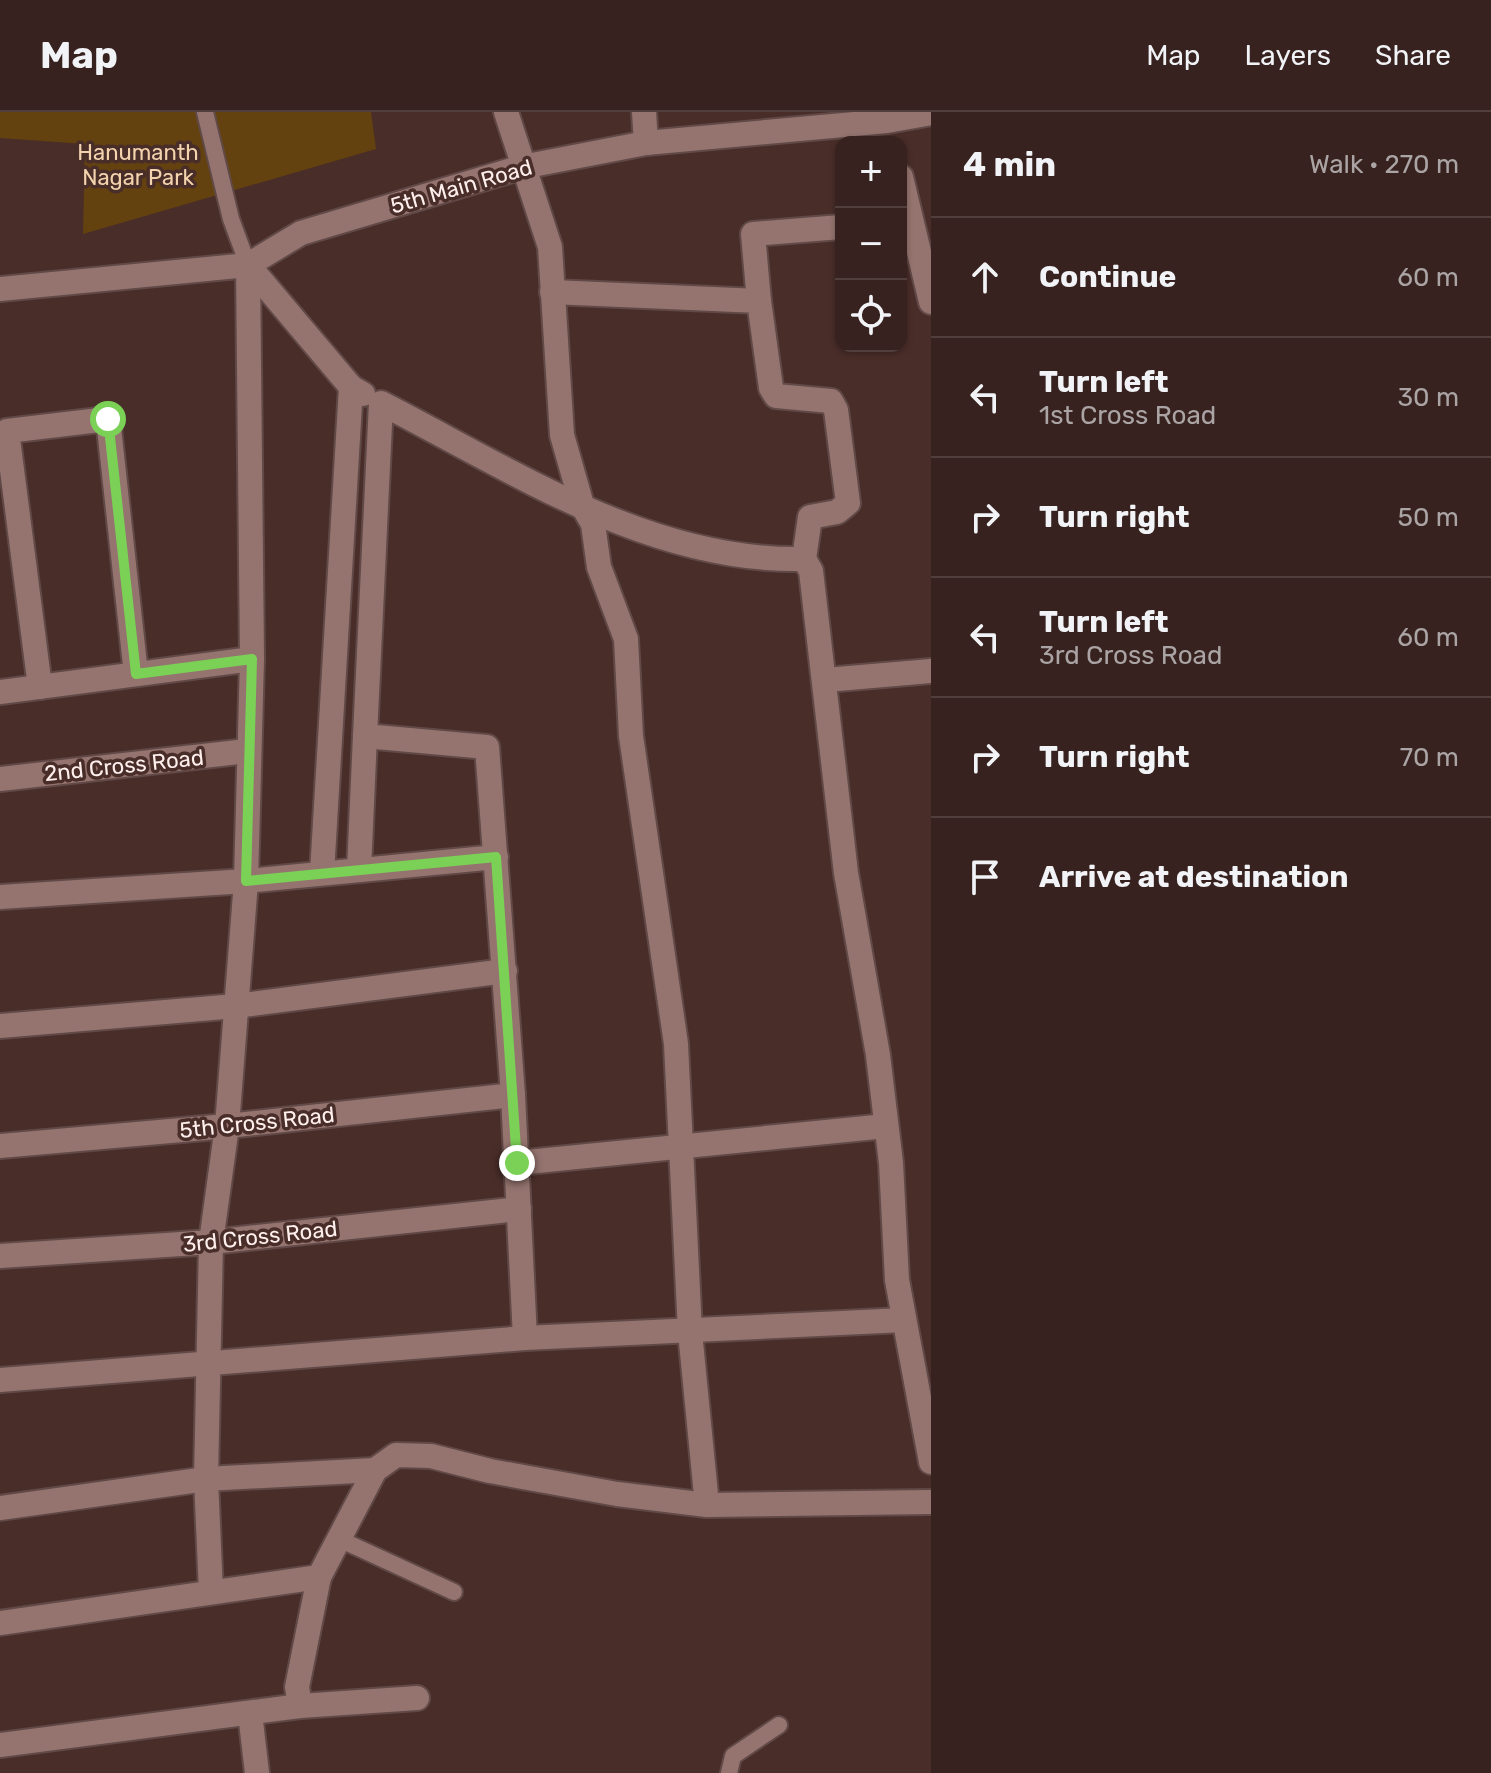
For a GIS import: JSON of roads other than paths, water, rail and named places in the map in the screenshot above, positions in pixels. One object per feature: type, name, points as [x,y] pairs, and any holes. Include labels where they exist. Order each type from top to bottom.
[{"type":"street","points":[[506,112],[550,247],[562,435],[582,505],[593,524],[599,567],[626,639],[631,736],[676,1044],[690,1332],[707,1505]]},
{"type":"street","points":[[644,112],[646,143]]},
{"type":"street","name":"5th Main Road","points":[[0,289],[248,265],[301,233],[522,167],[646,143],[889,125],[931,113]]},
{"type":"street","points":[[907,225],[931,302]]},
{"type":"street","points":[[835,227],[753,234],[771,388],[776,396],[831,401],[836,410],[848,503],[837,512],[810,517],[804,559],[811,571],[846,873],[878,1055],[897,1280],[931,1462]]},
{"type":"street","points":[[248,265],[351,387],[381,403],[629,528],[764,560],[804,559]]},
{"type":"street","points":[[211,1592],[206,1479],[211,1242],[227,1126],[246,881],[247,751],[252,659],[248,265]]},
{"type":"street","points":[[552,292],[759,301]]},
{"type":"street","points":[[322,873],[351,387]]},
{"type":"street","points":[[359,870],[381,403]]},
{"type":"street","points":[[40,687],[7,431],[108,419],[136,674]]},
{"type":"street","points":[[0,692],[252,659]]},
{"type":"street","points":[[826,680],[931,671]]},
{"type":"street","points":[[365,736],[487,747],[513,1095],[525,1338]]},
{"type":"street","name":"2nd Cross Road","points":[[0,779],[247,751]]},
{"type":"street","points":[[0,897],[246,881],[496,857]]},
{"type":"street","points":[[0,1026],[236,1006],[505,971]]},
{"type":"street","name":"5th Cross Road","points":[[0,1146],[227,1126],[513,1095]]},
{"type":"street","points":[[517,1163],[886,1126]]},
{"type":"street","name":"3rd Cross Road","points":[[0,1256],[211,1242],[519,1209]]},
{"type":"street","points":[[0,1380],[525,1338],[904,1320]]},
{"type":"street","points":[[300,1706],[297,1687],[319,1577],[375,1470],[396,1455],[431,1456],[490,1471],[617,1494],[707,1505],[931,1502]]},
{"type":"street","points":[[0,1508],[206,1479],[375,1470]]},
{"type":"street","points":[[0,1623],[319,1577]]},
{"type":"street","points":[[0,1745],[300,1706],[417,1698]]},
{"type":"street","points":[[250,1713],[257,1773]]},
{"type":"lane","points":[[205,112],[231,219],[248,265]]},
{"type":"lane","points":[[339,1539],[454,1592]]},
{"type":"lane","points":[[729,1773],[733,1756],[779,1725]]},
{"type":"park label","name":"Hanumanth Nagar Park","points":[[138,164]]}]
